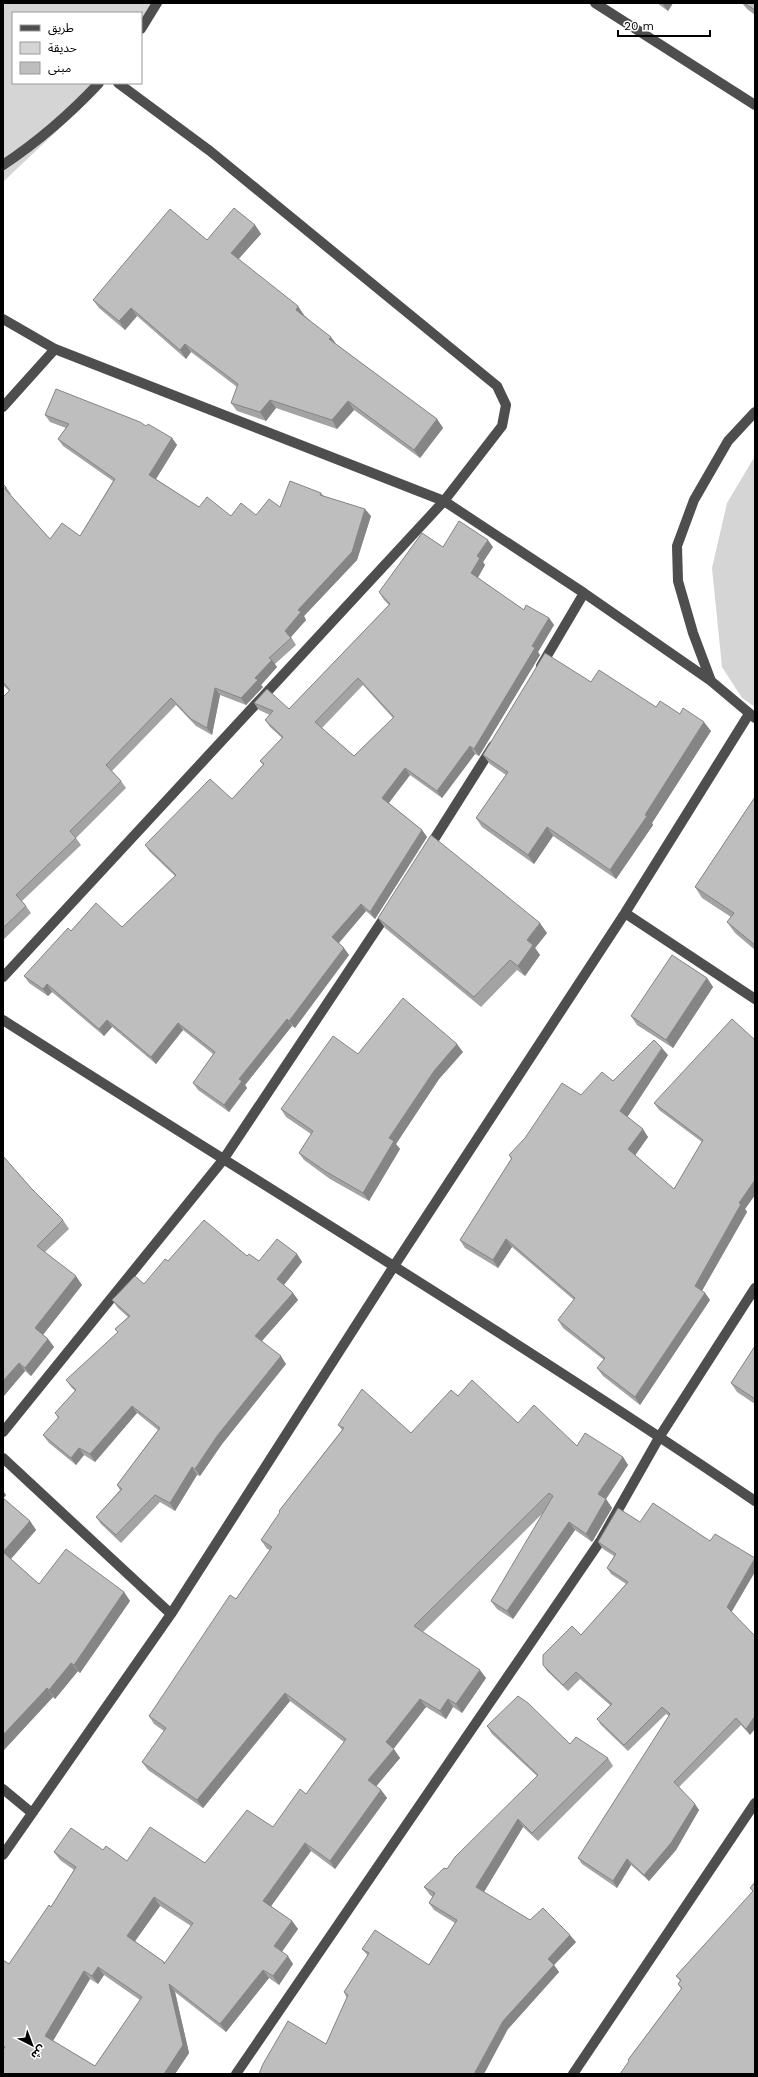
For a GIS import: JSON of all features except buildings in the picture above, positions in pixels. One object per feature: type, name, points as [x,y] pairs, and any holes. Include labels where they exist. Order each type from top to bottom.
[{"type":"street","points":[[142,27],[157,3]]},
{"type":"street","points":[[595,3],[755,104]]},
{"type":"street","points":[[3,165],[72,112],[98,84]]},
{"type":"street","points":[[3,977],[444,501],[502,426],[506,405],[497,386],[210,151],[119,84]]},
{"type":"street","points":[[3,319],[55,349],[444,501],[584,593],[711,681],[752,716],[394,1266],[171,1614],[3,1855]]},
{"type":"street","points":[[3,407],[55,349]]},
{"type":"street","points":[[711,681],[692,633],[678,581],[677,546],[697,493],[728,440],[755,412]]},
{"type":"street","points":[[537,672],[584,593]]},
{"type":"street","points":[[421,859],[498,738]]},
{"type":"street","points":[[3,1432],[223,1160],[391,906]]},
{"type":"street","points":[[625,913],[755,999]]},
{"type":"street","points":[[3,1020],[223,1160],[394,1266],[660,1436],[755,1501]]},
{"type":"street","points":[[236,2074],[601,1540],[660,1436],[755,1288]]},
{"type":"street","points":[[3,1458],[171,1614]]},
{"type":"street","points":[[3,1788],[32,1813]]},
{"type":"street","points":[[574,2074],[755,1803]]},
{"type":"green space","points":[[3,3],[156,3],[142,24],[142,12],[12,12],[12,84],[103,84],[99,91],[3,182]]},
{"type":"green space","points":[[755,456],[755,707],[742,698],[722,667],[712,568],[727,503]]}]
